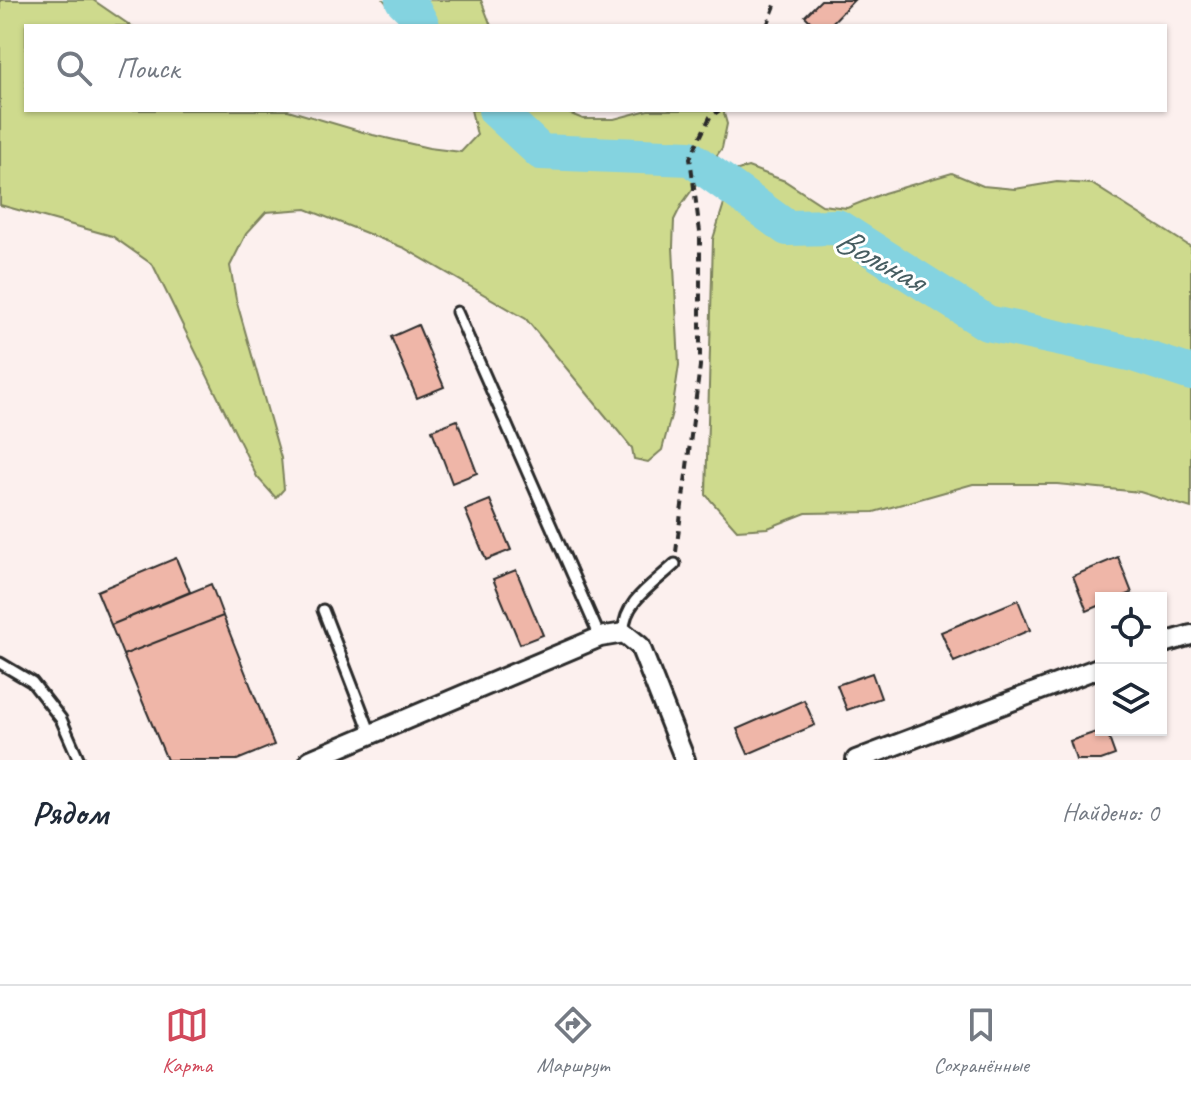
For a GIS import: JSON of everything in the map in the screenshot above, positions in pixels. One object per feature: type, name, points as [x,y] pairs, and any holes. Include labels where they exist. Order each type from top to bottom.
[{"type":"street","points":[[310,760],[600,637],[624,633],[640,646],[685,760]]},
{"type":"street","points":[[1167,642],[1191,635]]},
{"type":"street","points":[[856,760],[1095,669]]},
{"type":"lane","points":[[457,312],[600,637]]},
{"type":"lane","points":[[624,633],[623,620],[628,608],[675,564]]},
{"type":"lane","points":[[323,610],[371,734]]},
{"type":"lane","points":[[0,663],[32,682],[61,719],[79,760]]},
{"type":"path","points":[[768,24],[777,0]]},
{"type":"path","points":[[675,564],[700,366],[700,232],[690,158],[710,117],[717,112]]},
{"type":"green space","points":[[0,0],[93,0],[128,24],[24,24],[24,112],[295,112],[373,135],[461,152],[477,135],[471,112],[566,112],[583,119],[614,119],[640,112],[724,112],[727,124],[722,148],[674,220],[679,365],[662,450],[648,462],[634,459],[632,448],[526,319],[404,248],[306,209],[266,212],[246,234],[230,266],[236,299],[281,458],[284,489],[276,498],[257,477],[153,265],[112,236],[0,205]]},
{"type":"green space","points":[[384,0],[481,0],[490,24],[402,24]]},
{"type":"green space","points":[[748,167],[785,181],[822,205],[847,208],[884,193],[952,173],[983,186],[1015,189],[1057,182],[1092,184],[1191,247],[1191,508],[1140,492],[1057,484],[973,484],[874,512],[806,513],[768,528],[737,530],[706,495],[713,239],[734,171]]},
{"type":"building","points":[[821,0],[854,0],[831,24],[813,24],[805,16]]},
{"type":"building","points":[[418,325],[444,387],[417,398],[391,337]]},
{"type":"building","points":[[457,420],[477,473],[452,483],[432,430]]},
{"type":"building","points":[[490,500],[511,550],[486,560],[465,510]]},
{"type":"building","points":[[1118,557],[1132,592],[1095,592],[1095,608],[1087,611],[1073,576]]},
{"type":"building","points":[[176,558],[190,592],[111,625],[97,591]]},
{"type":"building","points":[[516,570],[543,635],[520,644],[493,579]]},
{"type":"building","points":[[211,584],[223,616],[123,655],[111,625]]},
{"type":"building","points":[[1018,600],[1030,630],[954,662],[941,632]]},
{"type":"building","points":[[223,616],[274,745],[237,760],[167,760],[123,655]]},
{"type":"building","points":[[872,673],[881,698],[847,710],[837,685]]},
{"type":"building","points":[[804,700],[815,725],[748,754],[737,729]]},
{"type":"building","points":[[1095,732],[1095,736],[1108,736],[1115,755],[1101,760],[1076,760],[1070,741]]},
{"type":"waterway","name":"Вольная","points":[[403,0],[421,24]]},
{"type":"waterway","name":"Вольная","points":[[498,112],[541,152],[690,158],[787,228],[837,227],[987,323],[1133,354],[1191,373]]}]
